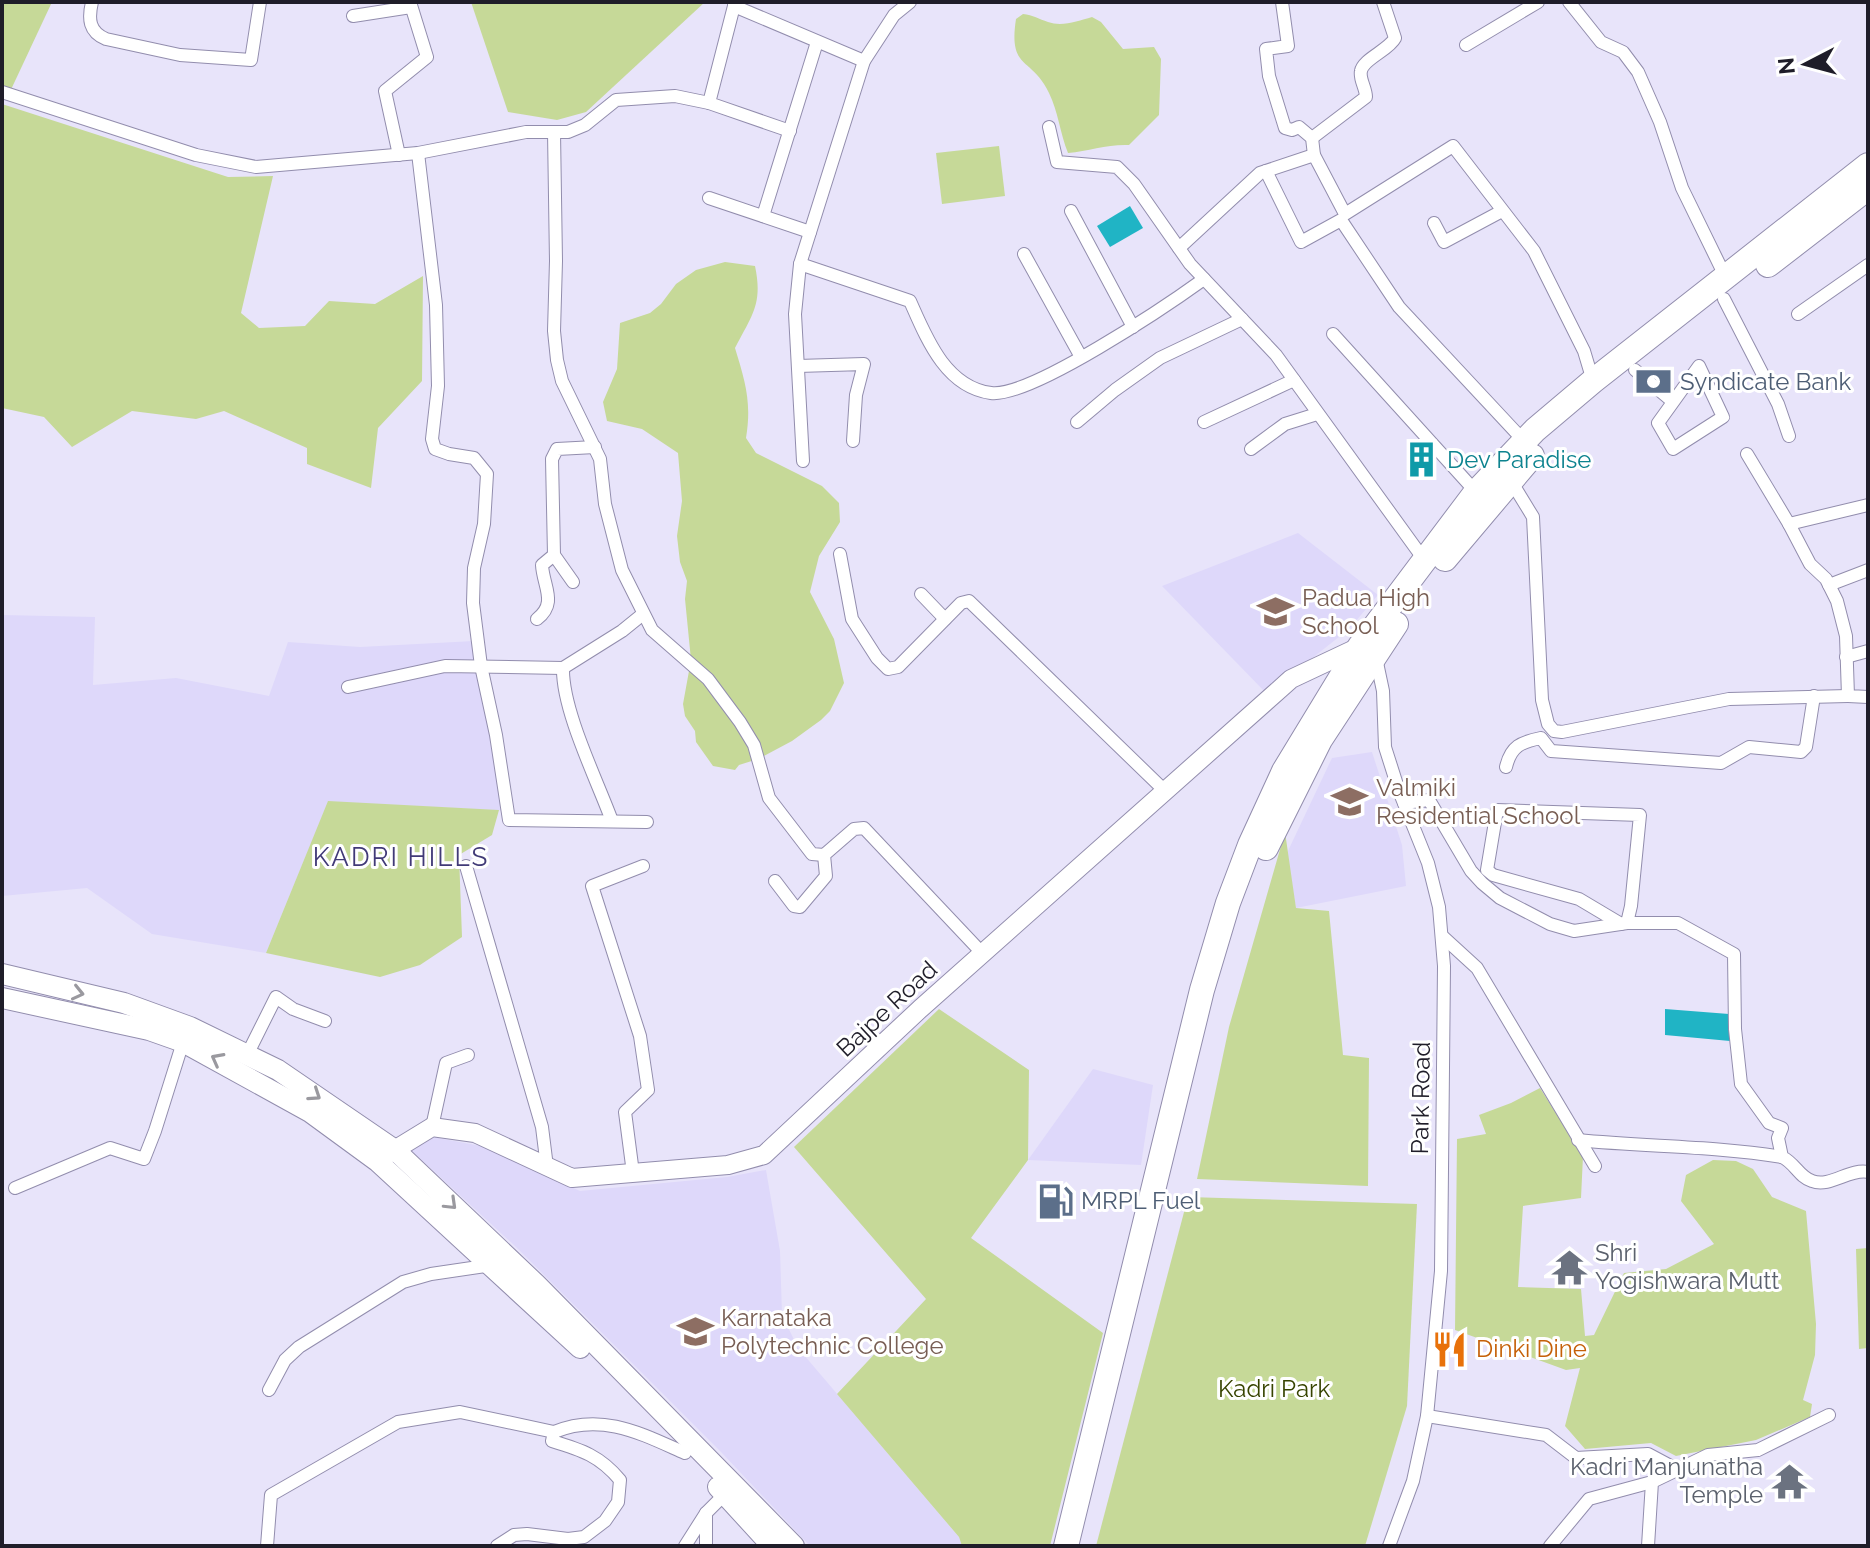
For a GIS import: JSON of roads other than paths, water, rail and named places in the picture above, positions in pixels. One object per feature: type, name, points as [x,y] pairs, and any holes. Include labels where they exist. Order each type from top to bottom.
[{"type":"highway","points":[[1082,1546],[1218,990],[1244,907],[1264,851],[1368,650],[1548,439],[1600,393],[1635,370],[1868,165]]},
{"type":"highway","points":[[1066,1546],[1199,1004],[1228,903],[1284,771],[1425,561],[1476,492],[1524,441],[1593,381],[1868,188]]},
{"type":"main road","points":[[2,974],[124,1003],[190,1027],[278,1070],[386,1156],[537,1285],[772,1546]]},
{"type":"main road","points":[[2,998],[149,1030],[183,1042],[386,1156],[492,1265],[794,1546]]},
{"type":"street","points":[[92,2],[92,29],[97,36],[180,55],[251,60],[260,2]]},
{"type":"street","points":[[803,461],[795,314],[800,264],[864,61],[894,15],[910,2]]},
{"type":"street","points":[[1282,2],[1288,46],[1266,49],[1269,76],[1285,128],[1292,130],[1299,127],[1312,138],[1314,155],[1345,214],[1453,146],[1534,251],[1584,351],[1593,381]]},
{"type":"street","points":[[1312,138],[1366,97],[1361,70],[1364,64],[1392,45],[1395,38],[1383,2]]},
{"type":"street","points":[[1466,45],[1538,2]]},
{"type":"street","points":[[1569,2],[1601,42],[1623,52],[1638,72],[1660,122],[1682,188],[1778,404],[1789,436]]},
{"type":"street","points":[[353,16],[411,4],[427,57],[385,91],[399,155]]},
{"type":"street","points":[[709,103],[734,4],[864,61]]},
{"type":"street","points":[[763,216],[817,42]]},
{"type":"street","points":[[2,92],[196,155],[256,167],[418,153],[526,132],[568,132],[585,125],[616,100],[675,96],[709,103],[790,131]]},
{"type":"street","points":[[1049,127],[1057,162],[1117,167],[1134,184],[1204,279],[1276,355],[1425,561]]},
{"type":"street","points":[[554,132],[554,331],[557,360],[562,381],[600,459],[605,504],[614,543],[622,570],[643,614],[652,630],[716,689],[754,745],[769,798],[812,854],[824,855],[854,829],[864,828],[983,954]]},
{"type":"street","points":[[418,153],[436,305],[438,386],[432,439],[435,449],[474,458],[487,474],[484,524],[474,568],[473,603],[481,666],[496,735],[509,820],[647,822]]},
{"type":"street","points":[[1179,248],[1260,173],[1314,155]]},
{"type":"street","points":[[1266,171],[1301,242],[1341,220],[1399,307],[1524,441]]},
{"type":"street","points":[[709,198],[810,232]]},
{"type":"street","points":[[1071,211],[1133,327]]},
{"type":"street","points":[[1434,223],[1444,242],[1502,211]]},
{"type":"street","points":[[1024,254],[1081,357]]},
{"type":"street","points":[[800,264],[910,301],[940,361],[960,380],[988,393],[1008,393],[1081,357],[1133,327],[1204,279]]},
{"type":"street","points":[[1798,314],[1868,265]]},
{"type":"street","points":[[1077,422],[1160,358],[1242,319]]},
{"type":"street","points":[[1333,334],[1476,492]]},
{"type":"street","points":[[798,366],[864,364],[856,395],[853,441]]},
{"type":"street","points":[[1699,366],[1723,417],[1673,449],[1658,423],[1672,401],[1699,366]]},
{"type":"street","points":[[1635,370],[1672,401]]},
{"type":"street","points":[[1204,422],[1294,380]]},
{"type":"street","points":[[1251,449],[1285,424],[1317,414]]},
{"type":"street","points":[[573,582],[554,555],[551,524],[553,452],[557,449],[595,447]]},
{"type":"street","points":[[1747,454],[1810,564],[1829,585],[1837,601],[1843,624],[1848,696]]},
{"type":"street","points":[[1510,480],[1533,517],[1542,700],[1548,724],[1554,731],[1562,732],[1729,699],[1868,697]]},
{"type":"street","points":[[1789,524],[1868,505]]},
{"type":"street","points":[[840,554],[852,619],[877,658],[888,669],[898,667],[961,603],[969,601],[1165,791]]},
{"type":"street","points":[[537,619],[544,614],[549,601],[542,565],[554,555]]},
{"type":"street","points":[[1829,585],[1868,570]]},
{"type":"street","points":[[921,594],[945,619]]},
{"type":"street","points":[[348,687],[445,666],[563,668],[643,614]]},
{"type":"street","name":"Bajpe Road","points":[[432,1127],[475,1133],[572,1178],[728,1165],[764,1155],[1291,679],[1368,650]]},
{"type":"street","name":"Park Road","points":[[1368,650],[1383,691],[1385,747],[1428,863],[1439,907],[1444,966],[1441,1271],[1427,1416],[1413,1481],[1389,1546]]},
{"type":"street","points":[[1846,657],[1868,651]]},
{"type":"street","points":[[563,668],[568,705],[612,821]]},
{"type":"street","points":[[1506,767],[1509,754],[1521,742],[1541,738],[1551,751],[1721,763],[1749,747],[1801,752],[1806,747],[1814,696]]},
{"type":"street","points":[[1404,803],[1429,800],[1471,871],[1489,891],[1550,924],[1574,931],[1624,923],[1678,923],[1734,954],[1735,1029],[1741,1084],[1769,1123],[1782,1128],[1778,1138],[1782,1157]]},
{"type":"street","points":[[1497,810],[1640,815],[1631,906],[1624,923],[1579,899],[1493,875],[1487,870],[1497,810]]},
{"type":"street","points":[[775,881],[794,906],[800,907],[826,876],[824,855]]},
{"type":"street","points":[[466,866],[542,1127],[547,1167]]},
{"type":"street","points":[[633,1173],[625,1112],[648,1090],[640,1036],[592,886],[643,866]]},
{"type":"street","points":[[1442,936],[1477,968],[1595,1166]]},
{"type":"street","points":[[247,1055],[276,997],[293,1009],[325,1021]]},
{"type":"street","points":[[15,1188],[110,1148],[144,1159],[183,1042]]},
{"type":"street","points":[[386,1156],[432,1127],[446,1063],[468,1055]]},
{"type":"street","points":[[1578,1140],[1632,1146],[1699,1147],[1782,1157],[1813,1182],[1868,1172]]},
{"type":"street","points":[[269,1390],[285,1360],[299,1347],[403,1282],[431,1274],[492,1265]]},
{"type":"street","points":[[267,1546],[271,1495],[398,1422],[460,1412],[554,1432],[569,1425],[600,1423],[628,1428],[695,1457]]},
{"type":"street","points":[[1550,1546],[1589,1499],[1652,1482],[1708,1455],[1758,1450],[1829,1415]]},
{"type":"street","points":[[1427,1416],[1546,1435],[1576,1458],[1648,1454],[1678,1470]]},
{"type":"street","points":[[497,1546],[514,1535],[568,1539],[584,1537],[605,1521],[618,1502],[620,1480],[605,1462],[552,1441],[554,1432]]},
{"type":"street","points":[[1648,1546],[1652,1482]]},
{"type":"street","points":[[685,1546],[706,1513],[725,1494]]},
{"type":"street","points":[[706,1513],[706,1546]]},
{"type":"water","points":[[1130,206],[1143,228],[1110,247],[1097,226]]},
{"type":"water","points":[[1665,1009],[1729,1014],[1730,1041],[1665,1035]]},
{"type":"place","name":"Syndicate Bank","points":[[1654,382]]},
{"type":"place","name":"Dev Paradise","points":[[1421,460]]},
{"type":"place","name":"Padua High School","points":[[1276,612]]},
{"type":"place","name":"Valmiki Residential School","points":[[1350,802]]},
{"type":"place","name":"MRPL Fuel","points":[[1055,1201]]},
{"type":"place","name":"Shri Yogishwara Mutt","points":[[1569,1267]]},
{"type":"place","name":"Karnataka Polytechnic College","points":[[695,1332]]},
{"type":"place","name":"Dinki Dine","points":[[1450,1349]]},
{"type":"place","name":"Kadri Manjunatha Temple","points":[[1789,1481]]},
{"type":"district","name":"KADRI HILLS","points":[[401,857]]},
{"type":"park label","name":"Kadri Park","points":[[1274,1389]]}]
